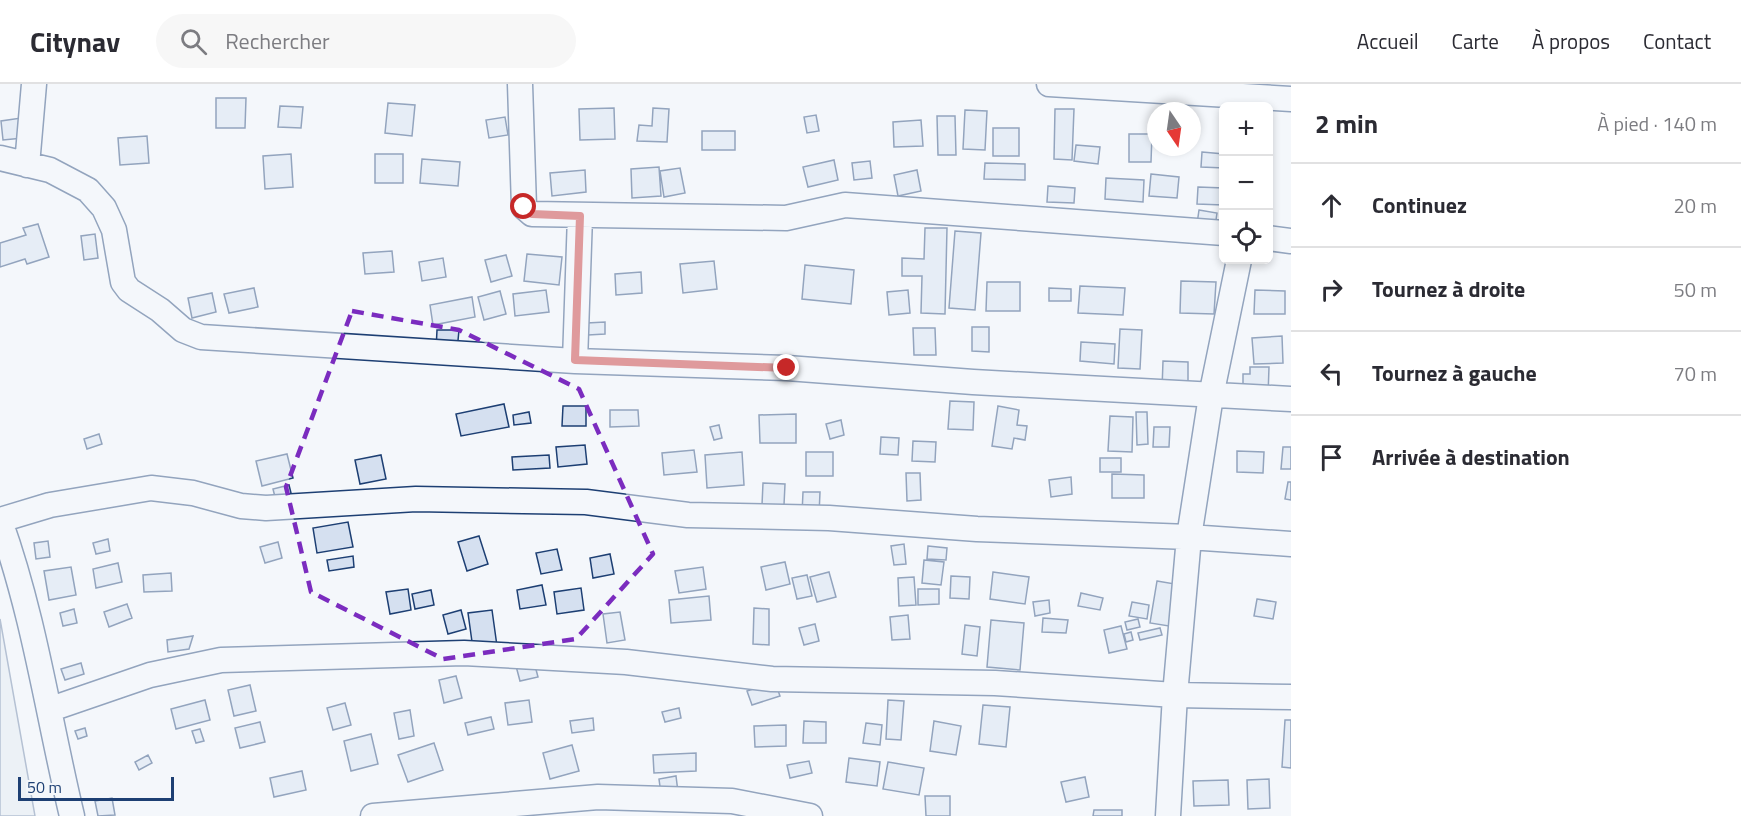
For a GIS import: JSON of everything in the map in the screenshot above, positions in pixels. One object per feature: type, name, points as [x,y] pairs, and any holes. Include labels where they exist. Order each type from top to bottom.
[{"type":"street","points":[[27,165],[34,84]]},
{"type":"street","points":[[520,84],[524,207],[532,214],[786,218],[845,205],[1219,234]]},
{"type":"street","points":[[1049,84],[1291,99]]},
{"type":"street","points":[[0,158],[50,170],[88,190],[104,208],[114,230],[123,282],[129,290],[160,310],[183,330],[201,337],[575,360],[787,368],[973,382],[1291,399]]},
{"type":"street","points":[[575,360],[580,216]]},
{"type":"street","points":[[1273,239],[1291,241]]},
{"type":"street","points":[[1168,816],[1175,695],[1190,537],[1211,396],[1238,264]]},
{"type":"street","points":[[72,816],[51,709],[20,577],[0,520],[50,505],[151,488],[193,493],[241,506],[266,508],[416,499],[586,502],[688,515],[829,518],[977,529],[1190,537],[1291,544]]},
{"type":"street","points":[[51,709],[150,675],[221,660],[464,653],[626,662],[772,679],[995,683],[1175,695],[1291,697]]},
{"type":"street","points":[[373,816],[598,797],[732,801],[810,816]]},
{"type":"highlighted area","points":[[352,311],[459,330],[579,389],[653,554],[576,639],[443,659],[311,592],[286,487]]},
{"type":"shaded area","points":[[0,619],[35,816],[0,816]]},
{"type":"building","points":[[216,98],[246,98],[245,128],[216,128]]},
{"type":"building","points":[[388,103],[415,105],[412,136],[385,133]]},
{"type":"building","points":[[280,106],[303,107],[301,128],[278,127]]},
{"type":"building","points":[[614,108],[615,139],[580,140],[579,109]]},
{"type":"building","points":[[653,108],[669,109],[667,142],[637,141],[639,125],[652,126]]},
{"type":"building","points":[[1055,109],[1074,109],[1072,160],[1054,159]]},
{"type":"building","points":[[965,110],[987,111],[985,150],[963,149]]},
{"type":"building","points":[[816,115],[819,131],[807,133],[804,117]]},
{"type":"building","points":[[937,116],[955,116],[956,155],[938,155]]},
{"type":"building","points":[[505,117],[508,135],[489,138],[486,120]]},
{"type":"building","points":[[21,118],[23,138],[3,140],[1,121]]},
{"type":"building","points":[[921,120],[923,146],[894,147],[893,122]]},
{"type":"building","points":[[993,128],[1019,128],[1019,156],[993,156]]},
{"type":"building","points":[[702,131],[735,131],[735,150],[702,150]]},
{"type":"building","points":[[1129,134],[1147,134],[1147,156],[1151,156],[1151,162],[1129,162]]},
{"type":"building","points":[[147,136],[149,163],[120,165],[118,138]]},
{"type":"building","points":[[1076,145],[1100,147],[1098,164],[1074,161]]},
{"type":"building","points":[[1202,152],[1219,154],[1219,168],[1201,167]]},
{"type":"building","points":[[291,154],[293,187],[265,189],[263,156]]},
{"type":"building","points":[[375,154],[403,154],[403,183],[375,183]]},
{"type":"building","points":[[422,159],[460,162],[458,186],[420,183]]},
{"type":"building","points":[[834,160],[838,180],[808,187],[803,167]]},
{"type":"building","points":[[870,161],[872,178],[854,180],[852,163]]},
{"type":"building","points":[[985,163],[1025,164],[1025,180],[984,179]]},
{"type":"building","points":[[659,167],[661,196],[632,198],[631,169]]},
{"type":"building","points":[[680,168],[685,193],[664,197],[660,171]]},
{"type":"building","points":[[585,170],[586,192],[552,196],[550,173]]},
{"type":"building","points":[[917,170],[921,191],[898,196],[894,175]]},
{"type":"building","points":[[1151,174],[1179,177],[1177,198],[1149,196]]},
{"type":"building","points":[[1106,178],[1144,180],[1143,202],[1105,199]]},
{"type":"building","points":[[1048,186],[1075,188],[1074,203],[1047,202]]},
{"type":"building","points":[[1198,187],[1219,188],[1219,205],[1197,204]]},
{"type":"building","points":[[1199,210],[1217,213],[1215,227],[1197,224]]},
{"type":"building","points":[[38,224],[49,257],[27,264],[25,259],[0,267],[0,243],[26,235],[23,228]]},
{"type":"building","points":[[925,228],[947,228],[945,314],[921,313],[922,276],[902,276],[902,258],[924,259]]},
{"type":"building","points":[[955,231],[981,233],[975,310],[949,308]]},
{"type":"building","points":[[95,234],[98,258],[84,260],[81,236]]},
{"type":"building","points":[[392,251],[394,272],[365,274],[363,253]]},
{"type":"building","points":[[527,254],[562,257],[559,285],[524,281]]},
{"type":"building","points":[[506,255],[512,276],[491,282],[485,260]]},
{"type":"building","points":[[443,258],[446,277],[422,281],[419,262]]},
{"type":"building","points":[[714,261],[717,289],[683,293],[680,264]]},
{"type":"building","points":[[805,265],[854,270],[851,304],[802,299]]},
{"type":"building","points":[[641,272],[642,293],[616,295],[615,274]]},
{"type":"building","points":[[1181,281],[1216,282],[1214,314],[1180,313]]},
{"type":"building","points":[[987,282],[1020,282],[1020,311],[986,311]]},
{"type":"building","points":[[1080,286],[1125,288],[1123,315],[1078,313]]},
{"type":"building","points":[[254,288],[258,307],[229,313],[224,294]]},
{"type":"building","points":[[1049,288],[1071,289],[1071,301],[1049,301]]},
{"type":"building","points":[[546,290],[549,312],[515,316],[513,294]]},
{"type":"building","points":[[908,290],[910,313],[889,315],[887,292]]},
{"type":"building","points":[[1255,290],[1285,291],[1285,314],[1254,314]]},
{"type":"building","points":[[500,291],[506,314],[484,320],[478,297]]},
{"type":"building","points":[[212,293],[216,312],[192,318],[188,298]]},
{"type":"building","points":[[472,297],[475,317],[433,325],[430,305]]},
{"type":"building","points":[[605,322],[605,334],[588,335],[587,323]]},
{"type":"building","points":[[972,327],[989,327],[989,352],[972,351]]},
{"type":"building","points":[[913,328],[935,328],[936,355],[914,355]]},
{"type":"building","points":[[1120,329],[1142,330],[1140,369],[1118,368]]},
{"type":"building","points":[[437,330],[459,330],[457,351],[436,350]]},
{"type":"building","points":[[1282,336],[1283,363],[1254,364],[1252,338]]},
{"type":"building","points":[[1081,342],[1115,344],[1114,364],[1080,361]]},
{"type":"building","points":[[1163,361],[1188,362],[1188,390],[1162,389]]},
{"type":"building","points":[[1250,367],[1269,367],[1268,396],[1243,396],[1243,374],[1250,374]]},
{"type":"building","points":[[950,401],[974,402],[973,430],[948,429]]},
{"type":"building","points":[[504,404],[509,427],[461,436],[456,414]]},
{"type":"building","points":[[563,406],[586,406],[586,426],[562,426]]},
{"type":"building","points":[[998,406],[1019,410],[1017,425],[1027,426],[1025,440],[1014,438],[1012,449],[992,446]]},
{"type":"building","points":[[610,410],[638,410],[639,426],[610,427]]},
{"type":"building","points":[[529,412],[531,423],[514,425],[513,415]]},
{"type":"building","points":[[1136,412],[1147,412],[1148,444],[1137,445]]},
{"type":"building","points":[[796,414],[796,443],[760,443],[759,415]]},
{"type":"building","points":[[1110,416],[1133,417],[1132,452],[1108,451]]},
{"type":"building","points":[[841,420],[844,435],[830,439],[826,424]]},
{"type":"building","points":[[719,425],[722,438],[714,440],[710,427]]},
{"type":"building","points":[[1154,427],[1170,427],[1169,447],[1153,447]]},
{"type":"building","points":[[99,434],[102,444],[87,449],[84,439]]},
{"type":"building","points":[[881,437],[899,438],[898,455],[880,454]]},
{"type":"building","points":[[913,441],[936,442],[935,462],[912,461]]},
{"type":"building","points":[[585,445],[587,464],[558,467],[556,447]]},
{"type":"building","points":[[1283,447],[1291,447],[1291,469],[1281,469]]},
{"type":"building","points":[[694,450],[697,472],[664,475],[662,453]]},
{"type":"building","points":[[1237,451],[1264,452],[1263,473],[1237,472]]},
{"type":"building","points":[[742,452],[744,485],[707,488],[705,455]]},
{"type":"building","points":[[806,452],[833,452],[833,476],[806,476]]},
{"type":"building","points":[[287,454],[293,478],[262,486],[256,461]]},
{"type":"building","points":[[381,455],[386,479],[360,484],[355,460]]},
{"type":"building","points":[[549,455],[550,468],[513,470],[512,457]]},
{"type":"building","points":[[1100,458],[1121,458],[1121,472],[1100,472]]},
{"type":"building","points":[[906,473],[920,473],[921,500],[907,501]]},
{"type":"building","points":[[1112,474],[1144,475],[1144,498],[1112,498]]},
{"type":"building","points":[[1071,477],[1072,494],[1051,497],[1049,480]]},
{"type":"building","points":[[1288,482],[1291,482],[1291,500],[1285,499]]},
{"type":"building","points":[[763,483],[785,484],[784,505],[762,505]]},
{"type":"building","points":[[289,485],[293,501],[277,505],[273,489]]},
{"type":"building","points":[[803,492],[820,492],[819,515],[802,514]]},
{"type":"building","points":[[348,522],[353,547],[317,553],[313,528]]},
{"type":"building","points":[[479,536],[488,564],[467,571],[458,542]]},
{"type":"building","points":[[108,539],[110,551],[96,554],[93,543]]},
{"type":"building","points":[[48,541],[50,557],[36,559],[34,543]]},
{"type":"building","points":[[278,542],[282,558],[265,563],[260,547]]},
{"type":"building","points":[[904,544],[906,564],[894,565],[891,546]]},
{"type":"building","points":[[928,546],[947,548],[946,560],[927,559]]},
{"type":"building","points":[[557,549],[562,570],[541,574],[536,553]]},
{"type":"building","points":[[610,554],[614,574],[593,578],[590,558]]},
{"type":"building","points":[[353,556],[354,567],[329,571],[327,560]]},
{"type":"building","points":[[924,560],[944,562],[941,585],[922,583]]},
{"type":"building","points":[[785,562],[790,584],[766,590],[761,567]]},
{"type":"building","points":[[118,563],[122,582],[96,588],[93,569]]},
{"type":"building","points":[[71,567],[76,595],[49,600],[44,571]]},
{"type":"building","points":[[703,567],[706,589],[679,593],[675,571]]},
{"type":"building","points":[[829,572],[836,597],[817,602],[810,577]]},
{"type":"building","points":[[993,572],[1029,577],[1025,604],[990,599]]},
{"type":"building","points":[[171,573],[172,591],[144,592],[143,575]]},
{"type":"building","points":[[807,575],[812,596],[797,599],[792,578]]},
{"type":"building","points":[[951,576],[970,577],[969,599],[950,598]]},
{"type":"building","points":[[914,577],[916,605],[899,606],[898,578]]},
{"type":"building","points":[[1157,581],[1181,585],[1175,627],[1150,623]]},
{"type":"building","points":[[542,585],[546,605],[520,609],[517,590]]},
{"type":"building","points":[[581,588],[584,610],[557,614],[554,592]]},
{"type":"building","points":[[408,589],[411,610],[390,614],[386,592]]},
{"type":"building","points":[[918,589],[939,589],[939,604],[918,605]]},
{"type":"building","points":[[431,590],[434,605],[415,609],[412,594]]},
{"type":"building","points":[[1081,593],[1103,598],[1100,610],[1078,606]]},
{"type":"building","points":[[709,596],[711,620],[671,623],[669,600]]},
{"type":"building","points":[[1257,599],[1276,602],[1273,619],[1254,616]]},
{"type":"building","points":[[1049,600],[1050,613],[1035,616],[1033,602]]},
{"type":"building","points":[[1132,602],[1149,605],[1147,619],[1129,616]]},
{"type":"building","points":[[127,604],[132,618],[109,627],[104,612]]},
{"type":"building","points":[[754,608],[769,609],[769,645],[753,644]]},
{"type":"building","points":[[74,609],[77,623],[63,626],[60,613]]},
{"type":"building","points":[[461,610],[466,629],[448,634],[443,615]]},
{"type":"building","points":[[492,610],[497,646],[473,649],[468,613]]},
{"type":"building","points":[[620,612],[625,640],[607,643],[603,614]]},
{"type":"building","points":[[908,615],[910,639],[892,640],[890,617]]},
{"type":"building","points":[[1043,618],[1068,620],[1066,633],[1042,632]]},
{"type":"building","points":[[1138,619],[1140,627],[1127,630],[1125,622]]},
{"type":"building","points":[[991,620],[1024,623],[1020,670],[987,667]]},
{"type":"building","points":[[815,624],[819,641],[804,645],[799,628]]},
{"type":"building","points":[[965,625],[980,627],[977,656],[962,654]]},
{"type":"building","points":[[1121,626],[1127,649],[1109,653],[1104,630]]},
{"type":"building","points":[[1160,628],[1162,635],[1140,640],[1138,633]]},
{"type":"building","points":[[1131,632],[1133,640],[1126,642],[1124,634]]},
{"type":"building","points":[[193,636],[189,649],[168,652],[167,640]]},
{"type":"building","points":[[534,662],[538,677],[520,681],[516,666]]},
{"type":"building","points":[[81,663],[84,674],[65,680],[61,669]]},
{"type":"building","points":[[456,676],[462,698],[444,703],[439,680]]},
{"type":"building","points":[[775,682],[780,696],[752,705],[747,691]]},
{"type":"building","points":[[250,685],[256,711],[234,716],[228,690]]},
{"type":"building","points":[[205,700],[210,720],[176,729],[171,709]]},
{"type":"building","points":[[529,700],[532,722],[508,725],[505,703]]},
{"type":"building","points":[[888,700],[904,701],[901,740],[886,739]]},
{"type":"building","points":[[345,703],[351,725],[333,730],[327,708]]},
{"type":"building","points":[[983,705],[1010,707],[1006,747],[979,744]]},
{"type":"building","points":[[679,708],[681,718],[665,722],[662,712]]},
{"type":"building","points":[[410,710],[414,736],[399,739],[394,713]]},
{"type":"building","points":[[491,717],[494,729],[468,735],[465,723]]},
{"type":"building","points":[[593,718],[594,730],[572,733],[570,721]]},
{"type":"building","points":[[1285,720],[1291,720],[1291,768],[1282,767]]},
{"type":"building","points":[[804,721],[826,722],[826,743],[803,743]]},
{"type":"building","points":[[934,721],[961,726],[956,755],[930,751]]},
{"type":"building","points":[[260,722],[265,742],[240,748],[235,728]]},
{"type":"building","points":[[866,723],[882,725],[880,745],[863,743]]},
{"type":"building","points":[[786,725],[786,746],[755,747],[754,726]]},
{"type":"building","points":[[85,728],[87,736],[78,739],[75,731]]},
{"type":"building","points":[[200,729],[204,741],[196,743],[192,731]]},
{"type":"building","points":[[371,734],[378,764],[351,771],[344,741]]},
{"type":"building","points":[[434,743],[443,770],[408,782],[398,755]]},
{"type":"building","points":[[572,745],[579,771],[550,779],[543,753]]},
{"type":"building","points":[[696,753],[696,771],[654,773],[653,755]]},
{"type":"building","points":[[148,755],[152,763],[139,770],[135,762]]},
{"type":"building","points":[[849,758],[880,762],[877,786],[846,782]]},
{"type":"building","points":[[809,761],[812,773],[790,778],[787,765]]},
{"type":"building","points":[[888,762],[924,768],[919,795],[883,789]]},
{"type":"building","points":[[302,771],[306,790],[274,797],[270,778]]},
{"type":"building","points":[[676,776],[678,792],[661,794],[659,779]]},
{"type":"building","points":[[1085,777],[1089,797],[1066,802],[1061,782]]},
{"type":"building","points":[[1269,779],[1270,808],[1248,809],[1247,780]]},
{"type":"building","points":[[1228,780],[1229,805],[1194,806],[1193,781]]},
{"type":"building","points":[[925,796],[950,796],[950,816],[926,816]]},
{"type":"building","points":[[112,798],[115,815],[98,816],[95,801]]},
{"type":"building","points":[[1094,810],[1122,810],[1122,816],[1093,816]]},
{"type":"route","points":[[524,207],[532,214],[580,216],[575,360],[787,368]]}]
